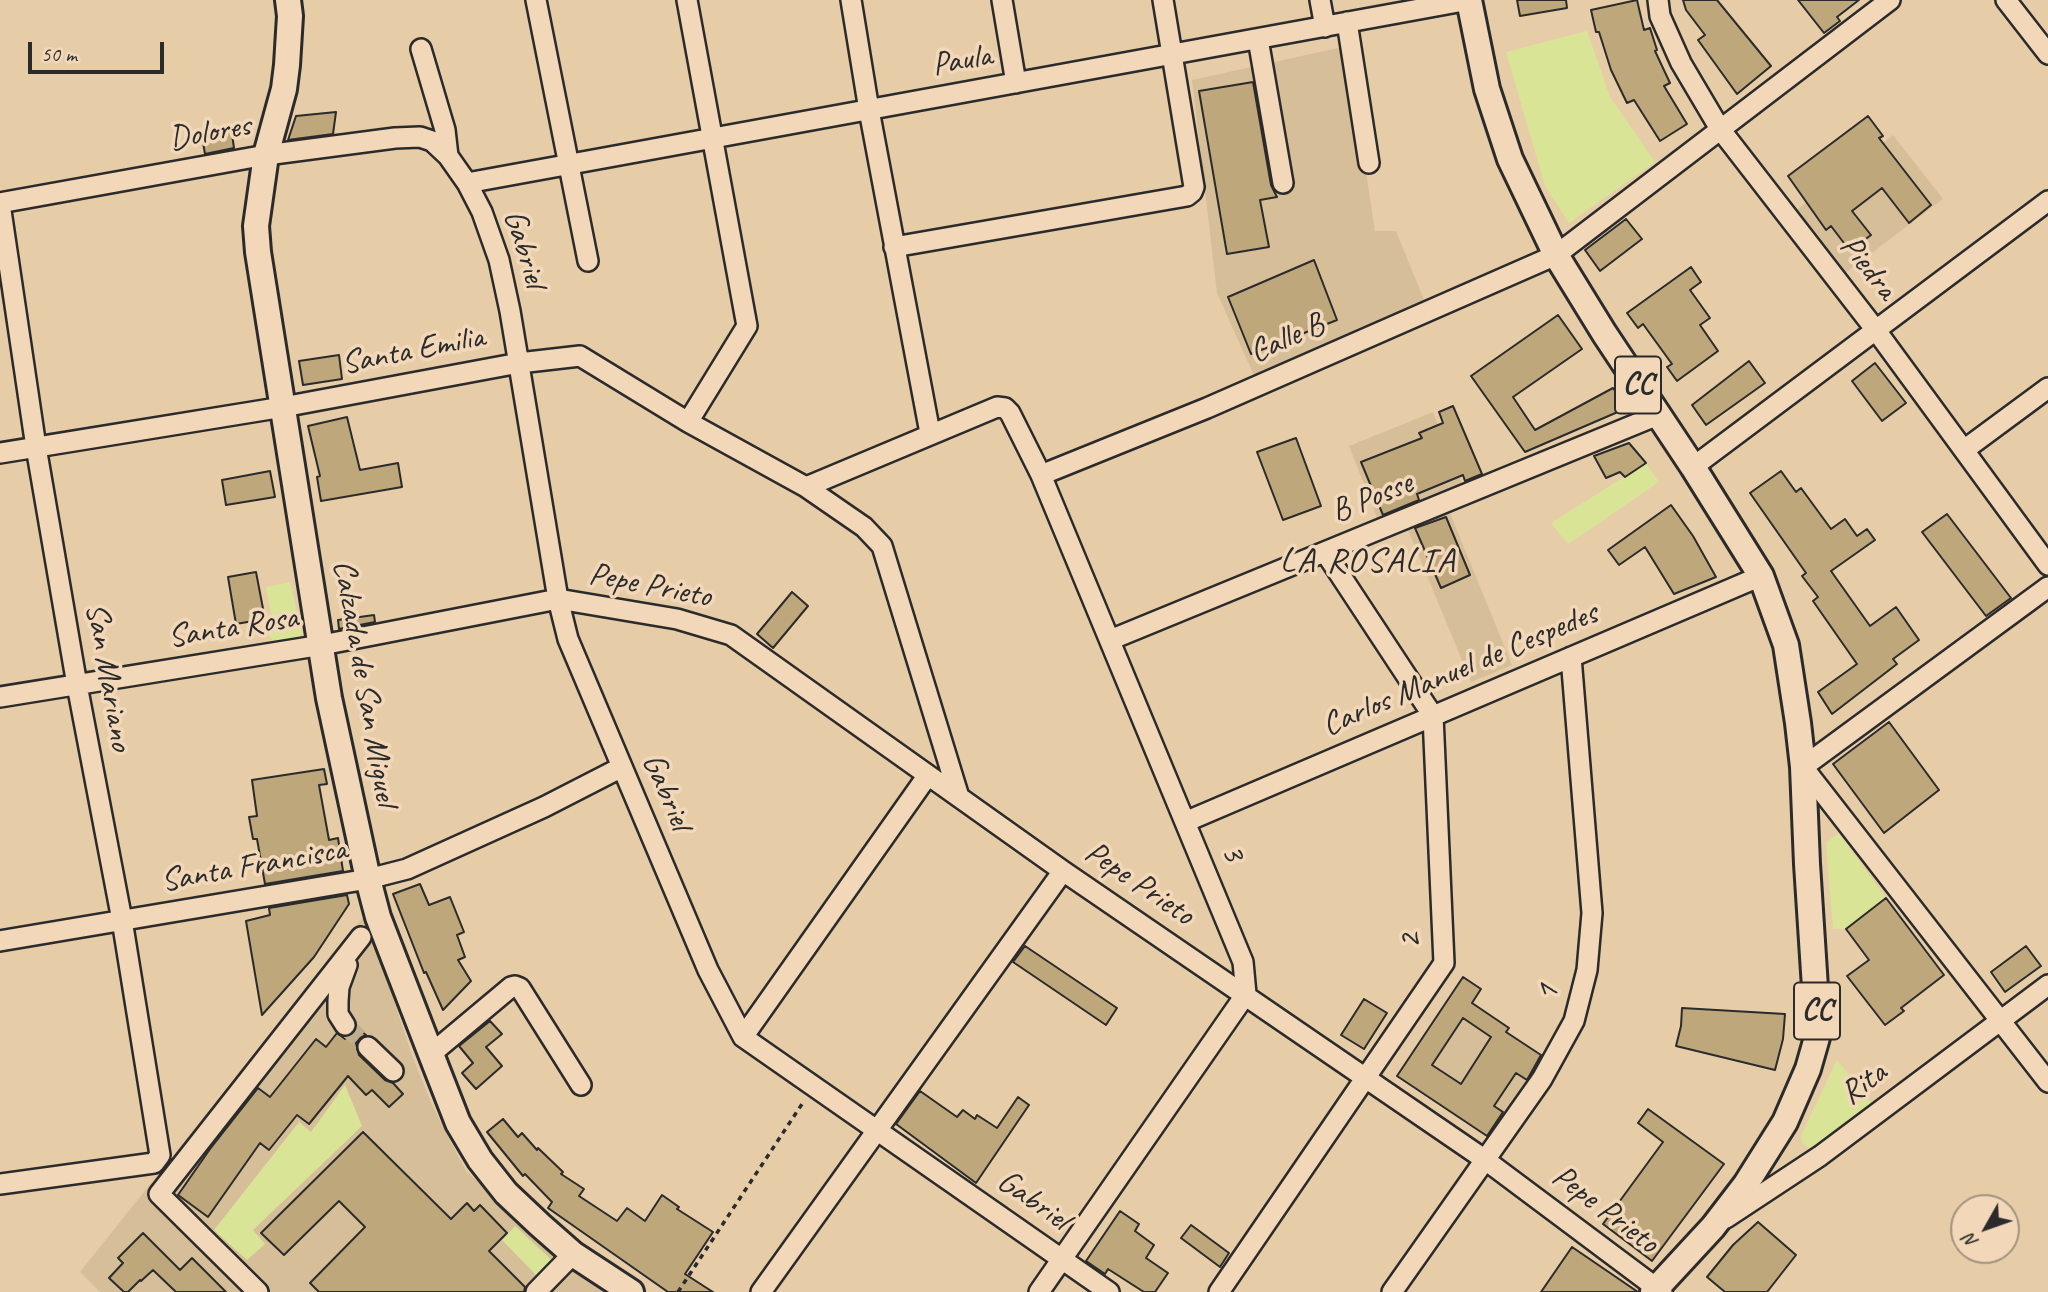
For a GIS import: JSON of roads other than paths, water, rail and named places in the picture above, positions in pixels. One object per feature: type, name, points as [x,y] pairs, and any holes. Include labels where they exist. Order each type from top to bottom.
[{"type":"main road","name":"Calzada de San Miguel","points":[[288,0],[290,16],[284,89],[266,155],[256,226],[262,286],[329,698],[378,917],[458,1122],[480,1160],[506,1194],[573,1254],[631,1292]]},
{"type":"main road","name":"CC","points":[[1469,0],[1487,89],[1510,159],[1556,255],[1760,576],[1786,645],[1803,767],[1818,1034],[1808,1069],[1785,1122],[1746,1184],[1713,1227],[1657,1291]]},
{"type":"street","points":[[537,0],[587,261]]},
{"type":"street","points":[[687,0],[747,326],[688,422]]},
{"type":"street","points":[[806,486],[930,433],[851,0]]},
{"type":"street","points":[[1002,0],[1016,83]]},
{"type":"street","points":[[894,247],[1187,196],[1192,192],[1194,187],[1174,54],[1163,0]]},
{"type":"street","points":[[1320,0],[1325,27]]},
{"type":"street","name":"Paula","points":[[467,183],[1469,0]]},
{"type":"street","name":"Piedra","points":[[1658,0],[1660,16],[1681,63],[1720,129],[1875,329],[2048,565]]},
{"type":"street","name":"Calle B","points":[[1041,475],[1207,408],[1556,255],[1890,0]]},
{"type":"street","points":[[2006,0],[2048,54]]},
{"type":"street","points":[[1347,22],[1369,163]]},
{"type":"street","points":[[1258,39],[1283,183]]},
{"type":"street","points":[[421,49],[445,130],[448,156]]},
{"type":"street","name":"Dolores","points":[[0,203],[266,155],[395,138],[419,137],[432,141]]},
{"type":"street","name":"Gabriel","points":[[432,141],[448,156],[467,183],[482,212],[499,260],[558,599],[568,639],[708,970],[743,1037],[1109,1292]]},
{"type":"street","points":[[1693,467],[2048,201]]},
{"type":"street","name":"San Mariano","points":[[0,203],[36,447],[77,685],[122,920],[160,1156],[154,1163],[0,1184]]},
{"type":"street","name":"Santa Emilia","points":[[0,453],[283,407],[519,363],[580,356],[688,422],[806,486],[864,527],[882,546],[959,797]]},
{"type":"street","points":[[1964,450],[2048,388]]},
{"type":"street","name":"3","points":[[930,433],[997,407],[1005,408],[1010,413],[1041,475],[1243,962],[1245,995]]},
{"type":"street","name":"B Posse","points":[[1110,640],[1658,415]]},
{"type":"street","points":[[1325,552],[1433,716]]},
{"type":"street","name":"Carlos Manuel de Cespedes","points":[[1185,822],[1760,576]]},
{"type":"street","points":[[2048,587],[1803,767],[2048,1082]]},
{"type":"street","name":"Santa Rosa","points":[[0,697],[322,645],[558,599]]},
{"type":"street","name":"Pepe Prieto","points":[[558,599],[677,619],[731,635],[1063,871],[1484,1159],[1657,1291]]},
{"type":"street","name":"1","points":[[1392,1292],[1542,1079],[1574,1021],[1587,970],[1592,913],[1571,657]]},
{"type":"street","name":"2","points":[[1219,1292],[1444,963],[1433,716]]},
{"type":"street","name":"Santa Francisca","points":[[0,941],[368,879],[407,869],[544,807],[622,767]]},
{"type":"street","points":[[743,1037],[928,775]]},
{"type":"street","points":[[761,1292],[1063,871]]},
{"type":"street","points":[[258,1292],[159,1194],[378,917]]},
{"type":"street","points":[[345,1025],[338,1014],[339,987],[361,937]]},
{"type":"street","name":"Rita","points":[[1713,1227],[1819,1156],[2048,985]]},
{"type":"street","points":[[431,1054],[511,987],[516,986],[520,988],[581,1084]]},
{"type":"street","points":[[1039,1292],[1245,995]]},
{"type":"street","points":[[368,1047],[393,1071]]},
{"type":"street","points":[[536,1292],[573,1254]]},
{"type":"tunnel","points":[[345,1025],[368,1047]]},
{"type":"district","name":"LA ROSALIA","points":[[1368,562]]}]
